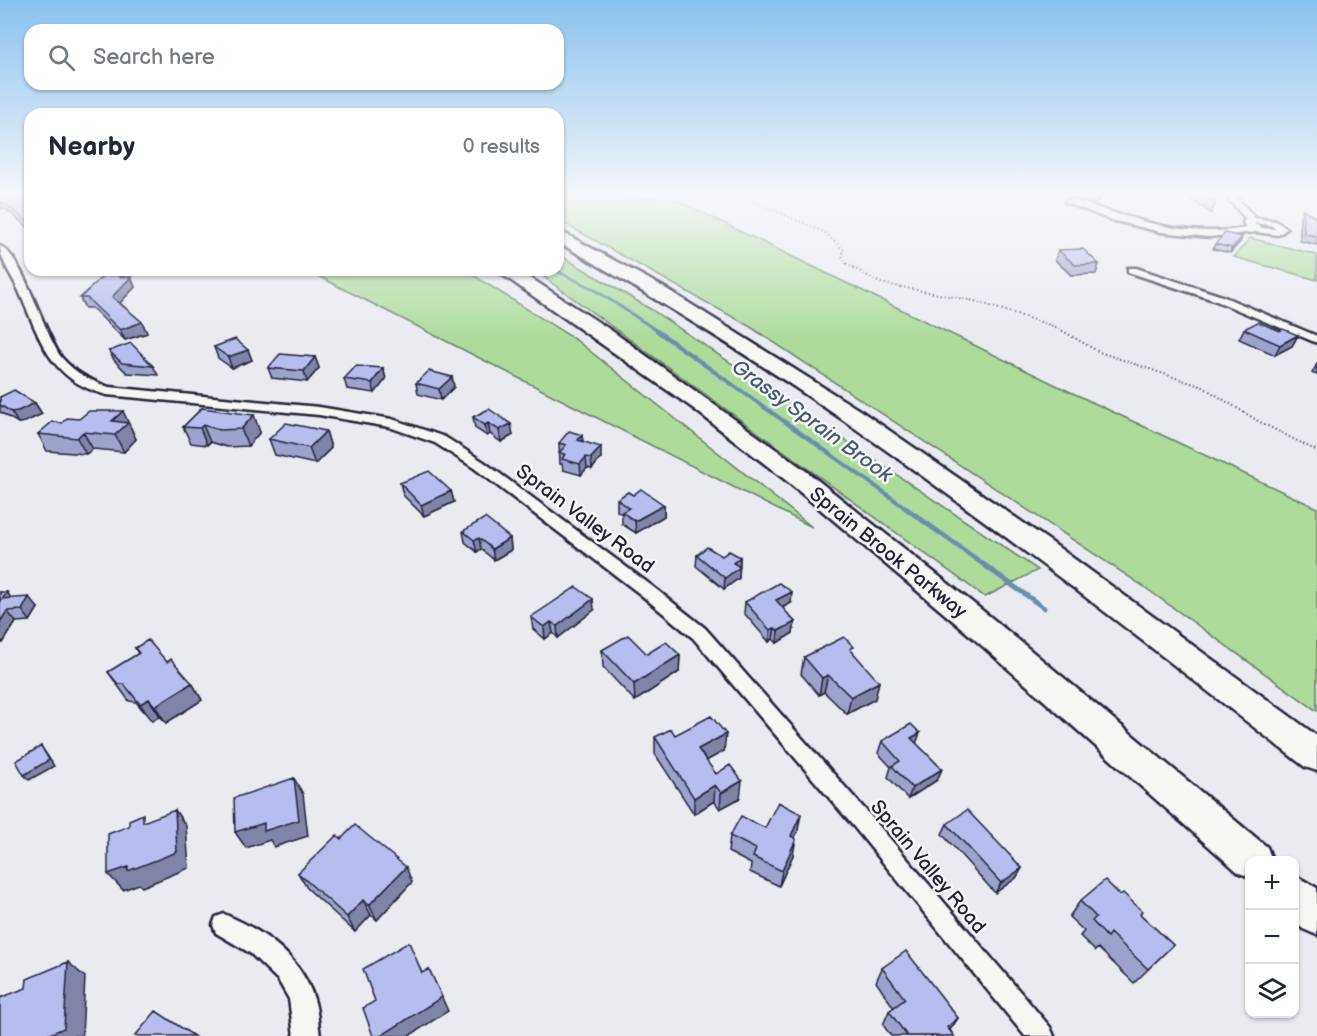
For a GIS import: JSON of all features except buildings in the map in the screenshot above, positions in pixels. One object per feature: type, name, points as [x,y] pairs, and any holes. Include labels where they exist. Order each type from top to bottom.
[{"type":"highway","points":[[574,244],[731,337],[885,438],[1069,569],[1317,756]]},
{"type":"highway","name":"Sprain Brook Parkway","points":[[514,276],[645,364],[806,485],[981,629],[1247,856]]},
{"type":"highway","points":[[1299,900],[1317,915]]},
{"type":"street","name":"Sprain Valley Road","points":[[0,249],[7,256],[21,282],[55,359],[67,373],[84,384],[107,391],[319,411],[392,423],[440,440],[479,465],[646,590],[699,633],[861,820],[1041,1036]]},
{"type":"street","points":[[1132,270],[1218,298],[1317,340]]},
{"type":"street","points":[[224,925],[244,935],[284,966],[301,995],[307,1036]]},
{"type":"path","points":[[841,244],[844,250],[842,256],[847,264],[880,283],[975,301],[1012,315],[1056,327],[1099,352],[1203,387],[1258,421],[1317,451]]},
{"type":"green space","points":[[602,244],[767,244],[1060,387],[1317,508],[1317,711],[1140,584],[749,326]]},
{"type":"green space","points":[[1245,244],[1275,244],[1317,255],[1317,280],[1234,257]]},
{"type":"green space","points":[[564,258],[652,310],[1038,570],[985,597],[542,276],[564,276]]},
{"type":"green space","points":[[318,276],[475,276],[576,340],[812,527]]},
{"type":"waterway","name":"Grassy Sprain Brook","points":[[564,275],[592,288],[659,332]]},
{"type":"waterway","name":"Grassy Sprain Brook","points":[[657,331],[906,508]]},
{"type":"waterway","name":"Grassy Sprain Brook","points":[[904,507],[1044,608]]}]
